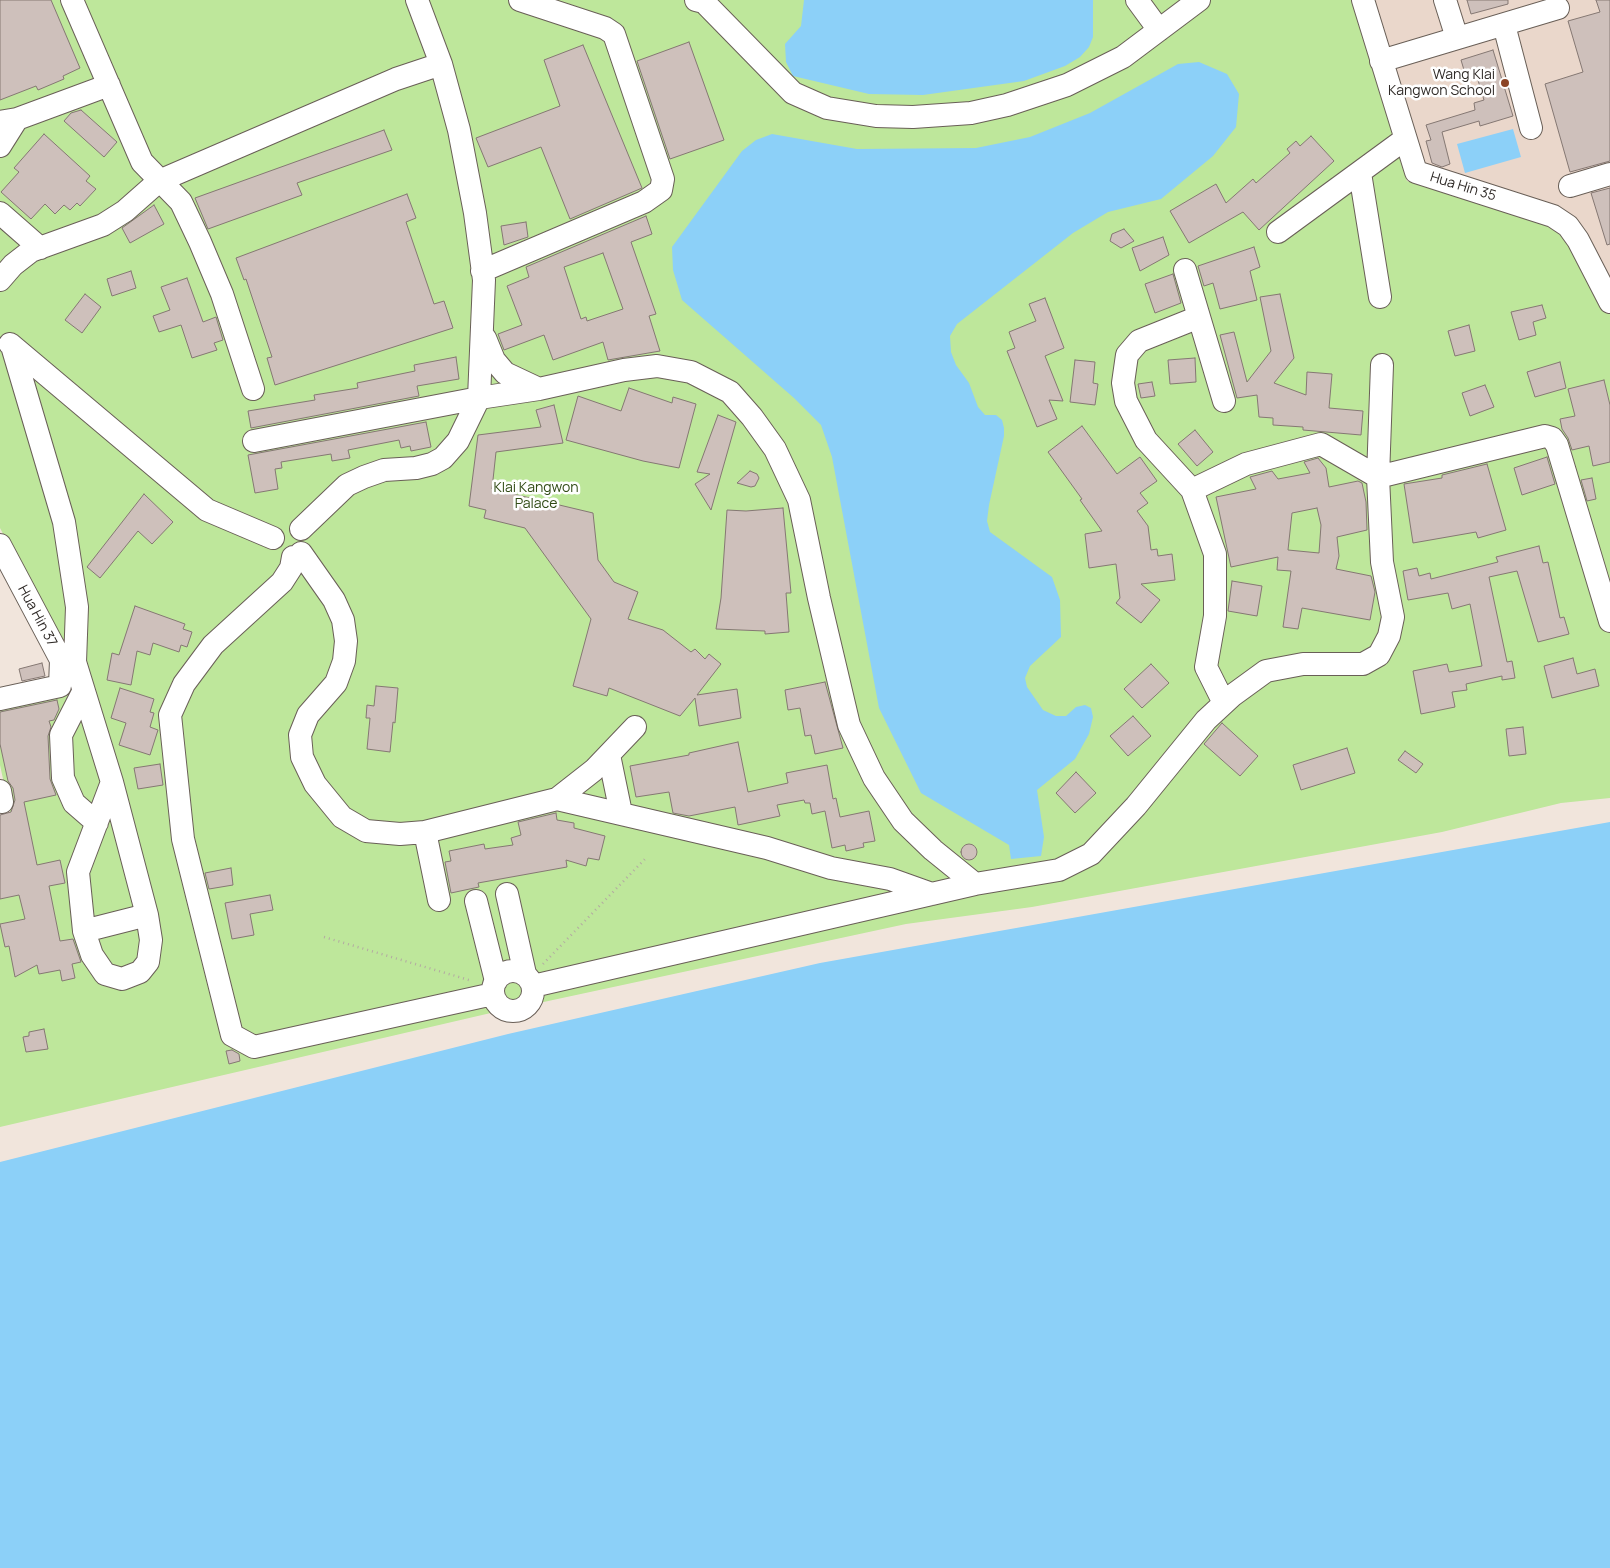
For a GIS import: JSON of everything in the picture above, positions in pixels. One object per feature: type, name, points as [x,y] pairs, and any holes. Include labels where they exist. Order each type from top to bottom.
[{"type":"street","points":[[302,529],[347,485],[364,476],[384,470],[416,468],[432,464],[443,458],[458,441],[479,398],[483,332],[482,271],[460,130],[442,64],[417,0]]},
{"type":"street","points":[[482,271],[644,202],[661,190],[663,179],[614,34],[605,28],[520,0]]},
{"type":"street","points":[[696,0],[704,2],[793,93],[827,108],[876,116],[913,118],[971,113],[1007,105],[1067,85],[1123,56],[1200,0]]},
{"type":"street","points":[[1137,0],[1159,30]]},
{"type":"street","name":"Hua Hin 35","points":[[1362,0],[1416,172],[1534,209],[1553,216],[1568,226],[1587,254],[1610,302]]},
{"type":"street","points":[[1445,0],[1457,38]]},
{"type":"street","points":[[78,2],[109,86],[142,162],[180,202],[200,242],[222,294],[253,389]]},
{"type":"street","points":[[1381,61],[1558,8]]},
{"type":"street","points":[[1504,25],[1531,128]]},
{"type":"street","points":[[0,280],[13,265],[31,251],[102,225],[125,210],[160,181],[396,79],[442,64]]},
{"type":"street","points":[[0,146],[9,120],[109,86]]},
{"type":"street","points":[[1278,232],[1405,140]]},
{"type":"street","points":[[1360,173],[1380,298]]},
{"type":"street","points":[[1570,186],[1610,174]]},
{"type":"street","points":[[0,213],[40,248]]},
{"type":"street","points":[[1184,270],[1224,401]]},
{"type":"street","points":[[1199,317],[1139,341],[1127,355],[1123,382],[1126,401],[1146,440],[1192,490],[1215,554],[1214,616],[1206,667],[1224,703]]},
{"type":"street","points":[[483,332],[494,360],[505,373],[539,390]]},
{"type":"street","points":[[6,341],[207,510],[273,538]]},
{"type":"street","points":[[6,341],[64,522],[78,607],[75,662],[112,782],[147,915],[151,940],[148,962],[140,972],[122,980],[105,974],[92,955],[84,930],[78,872],[112,782]]},
{"type":"street","points":[[297,555],[285,557],[276,551],[273,538],[276,531],[284,524],[294,524],[302,529],[306,540],[291,568],[282,582],[214,645],[184,684],[170,715],[183,839],[232,1035],[254,1047],[494,987],[507,972],[513,970],[529,979],[975,884],[1059,870],[1091,854],[1136,806],[1206,720],[1224,703],[1266,671],[1303,664],[1363,664],[1379,655],[1389,636],[1393,617],[1382,562],[1378,476],[1382,365]]},
{"type":"street","points":[[254,441],[479,398],[539,390],[624,370],[657,366],[691,372],[730,392],[752,417],[775,450],[799,500],[819,598],[849,725],[874,778],[903,821],[933,850],[975,884]]},
{"type":"street","points":[[1192,490],[1246,464],[1321,444],[1378,476],[1533,438],[1545,436],[1552,438],[1557,445],[1610,621]]},
{"type":"street","name":"Hua Hin 37","points":[[0,546],[61,660],[60,686],[0,699]]},
{"type":"street","points":[[297,555],[334,600],[343,620],[346,641],[344,661],[336,682],[308,715],[300,735],[302,758],[315,784],[342,817],[366,831],[400,834],[425,832],[557,799],[594,770],[635,727]]},
{"type":"street","points":[[83,692],[61,735],[64,778],[74,803],[97,823]]},
{"type":"street","points":[[609,754],[621,813]]},
{"type":"street","points":[[557,799],[767,848],[831,868],[890,879],[932,894]]},
{"type":"street","points":[[425,832],[439,900]]},
{"type":"street","points":[[476,901],[499,1006],[505,1010],[519,1011],[530,1002],[533,996],[507,894]]},
{"type":"street","points":[[84,930],[147,915]]},
{"type":"path","points":[[529,979],[645,859]]},
{"type":"path","points":[[324,937],[494,987]]},
{"type":"shaded area","name":"Wang Klai Kangwon School","points":[[1375,0],[1610,0],[1610,275],[1606,276],[1594,246],[1585,231],[1425,166]]},
{"type":"green space","name":"Klai Kangwon Palace","points":[[0,0],[1351,0],[1407,181],[1545,222],[1561,232],[1610,312],[1610,798],[1561,803],[1442,832],[1032,907],[906,924],[539,1003],[527,1014],[516,1017],[506,1017],[495,1012],[0,1127],[0,834],[14,830],[0,765],[0,704],[67,691],[66,657],[0,528]]},
{"type":"water","points":[[804,0],[1093,0],[1093,37],[1089,47],[1080,57],[1065,66],[1024,81],[923,95],[869,94],[793,76],[786,62],[785,44],[801,26]]},
{"type":"water","points":[[1199,62],[1227,74],[1239,94],[1236,127],[1213,156],[1161,199],[1108,212],[1073,233],[957,324],[950,336],[951,352],[956,365],[969,383],[978,407],[985,415],[996,415],[1002,420],[1004,428],[1004,436],[989,505],[987,521],[990,532],[1052,577],[1060,600],[1061,637],[1030,666],[1025,678],[1027,687],[1043,710],[1056,716],[1066,716],[1076,707],[1085,705],[1091,708],[1093,717],[1089,734],[1075,759],[1037,790],[1044,837],[1041,856],[1011,859],[1009,845],[921,793],[879,708],[832,457],[821,425],[794,398],[682,300],[673,270],[672,247],[742,151],[756,140],[772,134],[857,149],[976,148],[1030,137],[1090,113],[1178,64]]},
{"type":"water","points":[[1513,129],[1521,157],[1465,173],[1457,144]]},
{"type":"water","points":[[1610,822],[1610,1568],[0,1568],[0,1162],[508,1034],[820,963]]},
{"type":"building","points":[[0,0],[51,0],[80,68],[63,76],[64,79],[38,90],[36,86],[0,100]]},
{"type":"building","points":[[1467,0],[1508,0],[1508,4],[1471,14]]},
{"type":"building","points":[[1596,0],[1610,0],[1610,161],[1570,172],[1545,84],[1583,72],[1568,21],[1600,12]]},
{"type":"building","points":[[689,42],[724,140],[670,159],[637,61]]},
{"type":"building","points":[[583,45],[642,188],[570,219],[541,147],[488,167],[476,138],[560,106],[544,60]]},
{"type":"building","points":[[1493,50],[1513,116],[1480,126],[1479,121],[1442,132],[1450,164],[1442,167],[1432,163],[1426,141],[1431,140],[1426,125],[1475,110],[1474,103],[1484,100],[1477,77],[1467,80],[1461,60]]},
{"type":"building","points":[[81,110],[117,142],[104,157],[64,121],[71,113]]},
{"type":"building","points":[[384,130],[392,150],[297,183],[302,195],[208,229],[195,198]]},
{"type":"building","points":[[44,134],[90,176],[86,181],[96,189],[80,206],[77,203],[70,210],[64,205],[55,214],[45,204],[31,219],[1,192],[19,172],[14,168]]},
{"type":"building","points":[[1311,136],[1334,161],[1259,230],[1243,212],[1189,243],[1170,211],[1216,184],[1226,203],[1253,179],[1256,183],[1290,153],[1287,149],[1296,141],[1300,146]]},
{"type":"building","points":[[1610,188],[1610,244],[1607,245],[1591,193]]},
{"type":"building","points":[[407,194],[416,218],[406,222],[434,304],[444,301],[453,328],[275,385],[267,358],[272,357],[246,279],[244,280],[236,258]]},
{"type":"building","points":[[154,205],[164,224],[130,243],[122,228]]},
{"type":"building","points":[[646,216],[652,234],[631,242],[656,314],[649,316],[660,351],[608,360],[603,342],[553,360],[544,335],[504,350],[498,334],[522,325],[507,286],[529,277],[526,267]],"holes":[[[603,253],[623,309],[587,321],[586,317],[581,319],[564,267]]]},
{"type":"building","points":[[526,222],[528,237],[504,245],[501,226]]},
{"type":"building","points":[[1124,229],[1134,241],[1121,248],[1110,241],[1112,234]]},
{"type":"building","points":[[1163,237],[1169,255],[1140,271],[1132,248]]},
{"type":"building","points":[[1254,247],[1260,267],[1250,271],[1257,300],[1220,309],[1213,283],[1204,286],[1198,266]]},
{"type":"building","points":[[131,271],[136,288],[112,296],[107,279]]},
{"type":"building","points":[[1173,274],[1181,303],[1155,313],[1145,284]]},
{"type":"building","points":[[187,278],[203,322],[216,317],[223,340],[214,343],[217,350],[192,358],[181,325],[159,332],[153,316],[170,310],[161,287]]},
{"type":"building","points":[[85,294],[101,307],[82,333],[65,320]]},
{"type":"building","points":[[1280,294],[1294,358],[1274,383],[1306,395],[1307,372],[1332,374],[1329,408],[1363,411],[1361,435],[1303,430],[1303,427],[1273,425],[1273,418],[1259,417],[1257,395],[1237,398],[1220,335],[1234,332],[1247,382],[1271,351],[1260,297]]},
{"type":"building","points":[[1045,298],[1064,348],[1045,356],[1063,401],[1049,400],[1057,419],[1037,427],[1007,351],[1015,348],[1009,332],[1036,321],[1029,304]]},
{"type":"building","points":[[1542,305],[1546,318],[1533,322],[1536,335],[1519,340],[1511,312]]},
{"type":"building","points":[[1469,325],[1475,351],[1455,356],[1448,331]]},
{"type":"building","points":[[456,357],[459,379],[417,386],[419,396],[251,428],[248,411],[315,400],[314,395],[358,388],[357,383],[415,371],[414,365]]},
{"type":"building","points":[[1195,358],[1196,382],[1170,384],[1168,360]]},
{"type":"building","points":[[1075,360],[1095,362],[1093,383],[1098,384],[1095,405],[1070,402]]},
{"type":"building","points":[[1560,362],[1566,388],[1535,397],[1527,372]]},
{"type":"building","points":[[1604,380],[1610,405],[1610,462],[1593,466],[1589,446],[1572,450],[1568,438],[1562,429],[1560,419],[1575,416],[1568,389]]},
{"type":"building","points":[[1152,382],[1155,396],[1141,398],[1138,384]]},
{"type":"building","points":[[1485,385],[1494,407],[1470,416],[1462,393]]},
{"type":"building","points":[[629,388],[672,403],[673,397],[696,404],[679,468],[643,461],[566,440],[578,396],[621,411]]},
{"type":"building","points":[[554,405],[563,443],[496,452],[492,489],[593,513],[598,560],[614,582],[638,592],[628,619],[663,630],[691,652],[695,649],[705,659],[709,654],[721,664],[697,695],[737,689],[741,718],[699,726],[695,698],[680,716],[609,688],[607,696],[573,686],[591,619],[525,528],[484,518],[486,510],[469,506],[478,435],[541,427],[536,410]]},
{"type":"building","points":[[718,415],[736,422],[711,510],[695,484],[710,474],[697,472]]},
{"type":"building","points":[[426,422],[431,447],[411,451],[410,446],[401,448],[399,440],[348,450],[350,458],[332,461],[331,454],[281,462],[282,468],[275,469],[278,489],[255,493],[248,455]]},
{"type":"building","points":[[1082,426],[1117,474],[1140,457],[1157,481],[1140,493],[1148,503],[1137,511],[1148,526],[1151,550],[1157,549],[1158,556],[1172,554],[1175,580],[1141,584],[1160,600],[1141,623],[1116,603],[1120,598],[1116,564],[1089,568],[1085,534],[1102,531],[1080,500],[1082,499],[1048,452]]},
{"type":"building","points":[[1195,430],[1213,452],[1197,466],[1178,444]]},
{"type":"building","points":[[1547,457],[1555,484],[1522,495],[1514,468]]},
{"type":"building","points":[[1318,458],[1326,468],[1329,487],[1358,481],[1362,483],[1366,502],[1367,530],[1337,537],[1339,556],[1336,569],[1371,576],[1375,592],[1370,620],[1302,608],[1298,629],[1283,627],[1291,571],[1277,570],[1278,557],[1231,567],[1216,497],[1256,489],[1250,477],[1272,471],[1278,479],[1310,473],[1304,462]],"holes":[[[1317,508],[1321,525],[1319,553],[1288,550],[1292,513]]]},
{"type":"building","points":[[1487,464],[1506,530],[1478,538],[1476,532],[1413,543],[1404,484],[1442,478],[1442,475]]},
{"type":"building","points":[[750,471],[757,474],[759,478],[755,486],[751,487],[737,483]]},
{"type":"building","points":[[1592,478],[1596,499],[1587,501],[1581,480]]},
{"type":"building","points":[[144,494],[173,522],[152,544],[138,531],[100,578],[87,567]]},
{"type":"building","points":[[783,508],[791,593],[786,593],[789,632],[765,634],[765,631],[716,629],[721,598],[727,510],[746,511]]},
{"type":"building","points":[[1539,546],[1543,563],[1548,562],[1560,618],[1564,617],[1569,634],[1538,642],[1517,571],[1489,577],[1507,662],[1512,661],[1515,678],[1502,680],[1502,676],[1466,684],[1467,690],[1452,692],[1455,707],[1421,714],[1413,671],[1447,664],[1449,672],[1482,666],[1470,604],[1452,609],[1448,593],[1408,600],[1403,571],[1417,568],[1419,576],[1430,573],[1431,579],[1498,562],[1496,557]]},
{"type":"building","points":[[1232,581],[1262,586],[1257,616],[1228,611]]},
{"type":"building","points":[[135,606],[185,624],[183,629],[192,632],[187,647],[181,645],[179,652],[153,643],[150,655],[137,651],[131,685],[107,680],[112,653],[119,655]]},
{"type":"building","points":[[1573,658],[1577,674],[1595,669],[1599,686],[1552,698],[1544,666]]},
{"type":"building","points":[[42,663],[45,676],[22,681],[19,669]]},
{"type":"building","points":[[1151,664],[1169,683],[1142,708],[1124,689]]},
{"type":"building","points":[[825,682],[843,748],[815,754],[811,735],[805,736],[800,708],[788,710],[785,690]]},
{"type":"building","points":[[376,686],[398,688],[390,752],[367,749],[370,718],[366,718],[367,705],[374,706]]},
{"type":"building","points":[[120,688],[154,699],[150,712],[154,713],[150,727],[158,730],[150,755],[119,745],[126,723],[111,718]]},
{"type":"building","points":[[57,700],[59,709],[54,720],[49,721],[51,727],[48,736],[50,779],[56,795],[24,802],[37,865],[60,860],[65,883],[49,886],[60,941],[73,939],[81,962],[72,964],[75,978],[62,981],[60,970],[39,974],[37,965],[15,977],[9,946],[5,947],[0,924],[25,919],[19,895],[0,899],[0,815],[11,812],[15,800],[13,788],[8,781],[0,744],[0,712]]},
{"type":"building","points":[[1133,716],[1151,736],[1128,756],[1110,736]]},
{"type":"building","points":[[1222,723],[1258,756],[1240,776],[1204,744]]},
{"type":"building","points":[[1523,727],[1526,754],[1509,756],[1506,729]]},
{"type":"building","points":[[738,742],[748,792],[788,783],[786,773],[827,765],[833,799],[836,798],[840,817],[869,811],[875,841],[863,843],[864,847],[846,851],[845,845],[832,848],[825,811],[812,814],[810,803],[805,803],[804,800],[777,805],[780,816],[738,825],[735,807],[689,816],[673,813],[669,792],[636,797],[630,766],[689,755],[689,753]]},
{"type":"building","points":[[1347,748],[1355,773],[1301,790],[1293,765]]},
{"type":"building","points":[[1405,751],[1423,764],[1416,773],[1398,760]]},
{"type":"building","points":[[160,764],[163,785],[138,789],[134,768]]},
{"type":"building","points":[[1076,772],[1096,793],[1075,813],[1056,793]]},
{"type":"building","points":[[556,813],[557,820],[574,823],[574,828],[605,836],[599,860],[588,858],[586,866],[566,860],[567,867],[478,883],[479,887],[451,893],[445,862],[451,861],[449,851],[484,844],[485,849],[513,845],[511,838],[521,835],[518,822]]},
{"type":"building","points":[[966,844],[972,844],[977,849],[975,858],[966,860],[961,855],[961,849]]},
{"type":"building","points":[[231,868],[233,885],[209,889],[205,873]]},
{"type":"building","points":[[270,895],[273,910],[250,914],[254,935],[232,939],[225,903]]},
{"type":"building","points":[[44,1029],[48,1049],[26,1052],[23,1037],[29,1036],[29,1032]]},
{"type":"building","points":[[232,1050],[239,1054],[240,1061],[229,1064],[226,1051]]},
{"type":"place","name":"Wang Klai Kangwon School","points":[[1505,83]]}]
